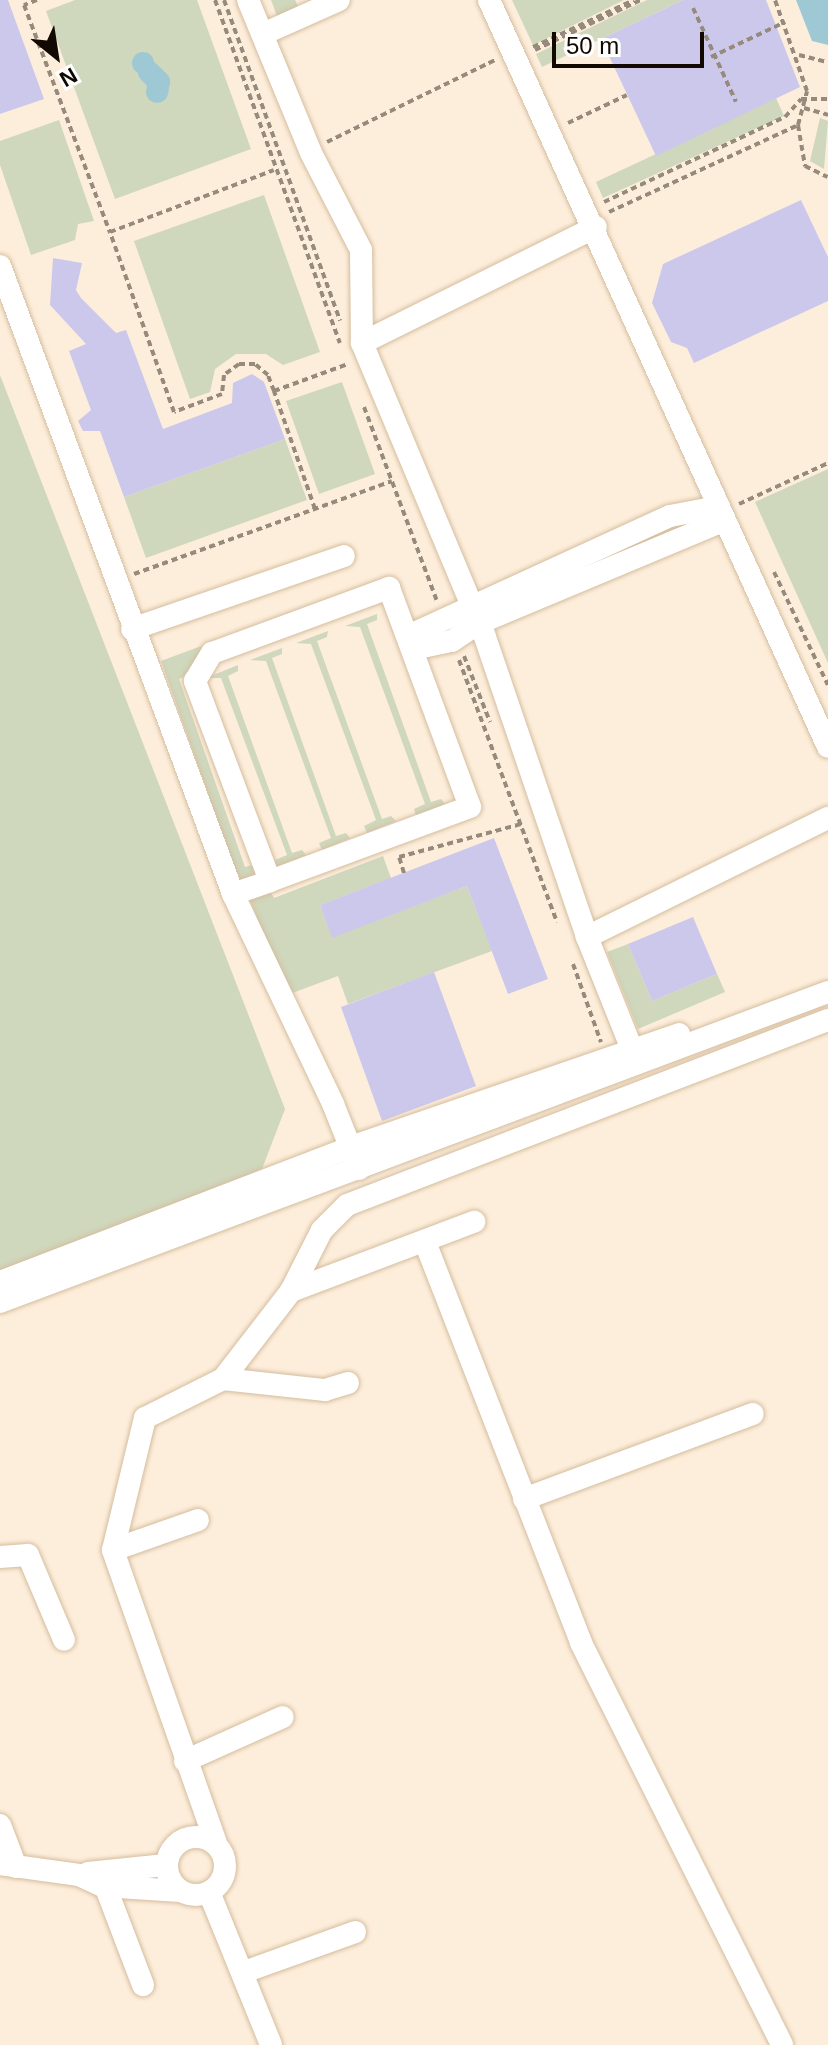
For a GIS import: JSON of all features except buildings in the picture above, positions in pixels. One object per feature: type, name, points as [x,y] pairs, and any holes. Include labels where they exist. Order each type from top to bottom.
[{"type":"street","points":[[248,0],[310,150],[361,250],[362,343],[476,616],[587,937],[635,1058]]},
{"type":"street","points":[[263,34],[339,0]]},
{"type":"street","points":[[489,0],[523,51],[600,218],[597,244],[828,747]]},
{"type":"street","points":[[394,318],[600,218]]},
{"type":"street","points":[[362,343],[600,218]]},
{"type":"street","points":[[0,266],[114,581],[233,894],[359,1169]]},
{"type":"street","points":[[411,643],[452,641],[512,586],[670,516],[720,514]]},
{"type":"street","points":[[132,629],[344,556]]},
{"type":"street","points":[[233,894],[270,881],[470,807],[389,588],[212,653],[195,681],[270,881]]},
{"type":"street","points":[[411,643],[444,618],[476,616]]},
{"type":"street","points":[[587,937],[828,818]]},
{"type":"street","points":[[0,1302],[359,1169],[828,981]]},
{"type":"street","points":[[0,1282],[351,1147],[608,1059],[635,1058],[828,992]]},
{"type":"street","points":[[0,1825],[8,1865],[180,1891],[209,1892],[221,1882],[225,1867],[185,1761],[113,1550],[145,1418],[223,1379],[291,1291],[322,1230],[347,1205],[828,1020]]},
{"type":"street","points":[[291,1291],[474,1222]]},
{"type":"street","points":[[425,1242],[581,1643],[782,2045]]},
{"type":"street","points":[[223,1379],[325,1390],[348,1383]]},
{"type":"street","points":[[524,1499],[753,1414]]},
{"type":"street","points":[[113,1550],[198,1520]]},
{"type":"street","points":[[0,1557],[28,1555],[64,1640]]},
{"type":"street","points":[[185,1761],[283,1717]]},
{"type":"street","points":[[94,1877],[166,1865],[182,1839],[199,1800]]},
{"type":"street","points":[[182,1839],[197,1836],[216,1843]]},
{"type":"street","points":[[166,1865],[180,1891]]},
{"type":"street","points":[[94,1877],[143,1985]]},
{"type":"street","points":[[209,1892],[271,2045]]},
{"type":"street","points":[[244,1972],[355,1932]]},
{"type":"path","points":[[37,0],[24,5],[174,412],[222,394],[224,375],[239,364],[255,364],[274,391],[315,509]]},
{"type":"path","points":[[215,0],[274,170],[353,379]]},
{"type":"path","points":[[281,163],[634,0]]},
{"type":"path","points":[[523,51],[641,0]]},
{"type":"path","points":[[775,0],[798,55],[805,99],[798,125],[805,166],[828,177]]},
{"type":"path","points":[[693,8],[736,102]]},
{"type":"path","points":[[713,56],[785,22]]},
{"type":"path","points":[[798,55],[828,62]]},
{"type":"path","points":[[568,123],[627,95]]},
{"type":"path","points":[[600,218],[785,117],[805,99],[828,99]]},
{"type":"path","points":[[804,108],[828,115]]},
{"type":"path","points":[[600,218],[609,211],[798,125]]},
{"type":"path","points":[[110,232],[274,170]]},
{"type":"path","points":[[274,391],[348,364]]},
{"type":"path","points":[[359,393],[444,618]]},
{"type":"path","points":[[720,514],[828,463]]},
{"type":"path","points":[[114,581],[392,481]]},
{"type":"path","points":[[452,641],[559,927]]},
{"type":"path","points":[[404,873],[399,857],[521,824]]},
{"type":"path","points":[[570,956],[608,1059]]},
{"type":"green space","points":[[75,0],[197,0],[251,149],[115,199],[46,11]]},
{"type":"green space","points":[[271,0],[295,0],[298,6],[277,16]]},
{"type":"green space","points":[[512,0],[624,0],[533,45]]},
{"type":"green space","points":[[647,0],[683,0],[542,67],[536,54]]},
{"type":"green space","points":[[776,98],[784,116],[603,198],[596,182]]},
{"type":"green space","points":[[820,118],[828,121],[824,169],[810,161]]},
{"type":"green space","points":[[59,120],[94,221],[78,224],[75,240],[31,255],[0,165],[0,141]]},
{"type":"green space","points":[[264,195],[320,352],[283,365],[266,354],[236,354],[215,369],[210,392],[190,399],[134,241]]},
{"type":"green space","points":[[0,375],[285,1109],[262,1169],[0,1273]]},
{"type":"green space","points":[[342,382],[375,474],[319,494],[286,401]]},
{"type":"green space","points":[[285,439],[307,500],[146,558],[124,497]]},
{"type":"green space","points":[[828,469],[828,663],[755,502]]},
{"type":"green space","points":[[377,614],[377,620],[367,624],[431,802],[441,799],[445,804],[416,816],[414,809],[425,804],[360,627],[345,626]]},
{"type":"green space","points":[[328,631],[327,637],[317,641],[382,819],[391,816],[396,821],[367,833],[364,826],[376,820],[311,644],[296,643]]},
{"type":"green space","points":[[201,646],[204,653],[192,665],[192,674],[179,679],[245,867],[257,864],[260,874],[239,881],[161,661]]},
{"type":"green space","points":[[282,648],[282,654],[272,658],[336,836],[346,833],[350,838],[322,850],[319,843],[331,838],[266,661],[250,660]]},
{"type":"green space","points":[[238,665],[238,671],[228,676],[292,853],[302,850],[306,855],[277,867],[275,860],[287,855],[221,678],[206,678]]},
{"type":"green space","points":[[383,856],[391,878],[320,905],[332,937],[467,886],[492,951],[348,1004],[338,976],[287,995],[249,897],[269,889],[274,898]]},
{"type":"green space","points":[[628,944],[652,1001],[717,974],[725,992],[638,1029],[607,952]]},
{"type":"water","points":[[796,0],[828,0],[828,45],[812,41]]},
{"type":"water","points":[[143,52],[151,55],[154,63],[151,71],[143,74],[135,71],[132,63],[135,55]]},
{"type":"waterway","points":[[149,72],[159,82],[157,92]]}]
